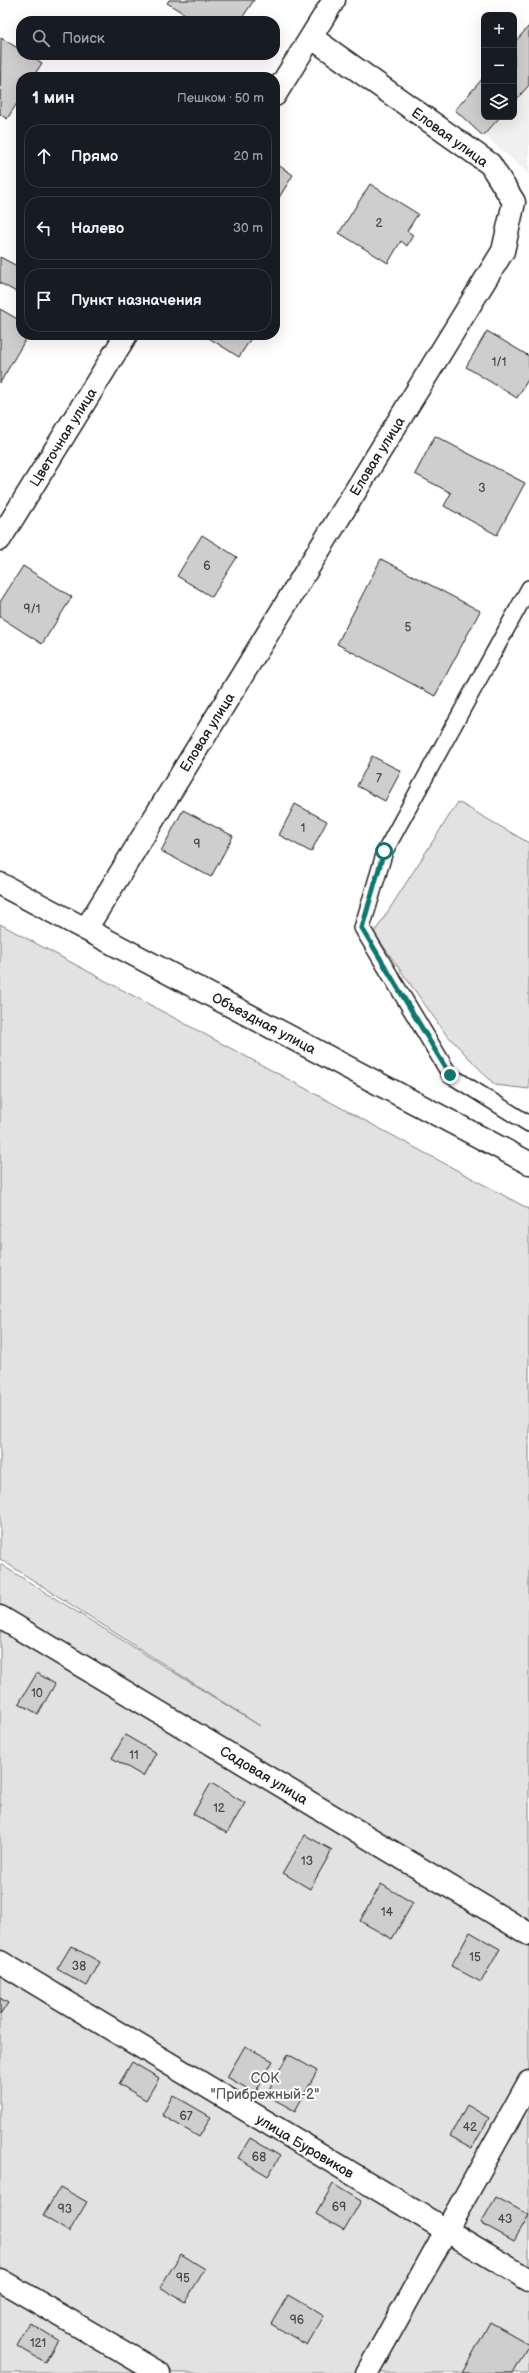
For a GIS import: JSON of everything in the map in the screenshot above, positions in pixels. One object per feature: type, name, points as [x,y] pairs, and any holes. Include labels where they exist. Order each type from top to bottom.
[{"type":"street","points":[[280,87],[334,0]]},
{"type":"street","name":"Еловая улица","points":[[86,929],[503,251],[514,202],[490,164],[311,37]]},
{"type":"street","name":"Цветочная улица","points":[[0,539],[123,340]]},
{"type":"street","name":"Объездная улица","points":[[0,884],[529,1163]]},
{"type":"street","name":"Садовая улица","points":[[0,1617],[529,1934]]},
{"type":"street","name":"улица Буровиков","points":[[0,1962],[445,2231],[529,2280]]},
{"type":"street","points":[[367,2373],[529,2082]]},
{"type":"street","points":[[0,2280],[159,2373]]},
{"type":"lane","points":[[529,588],[384,851],[362,928],[450,1075],[529,1124]]},
{"type":"shaded area","points":[[529,26],[529,174],[455,110],[481,80],[481,120],[517,120],[517,40]]},
{"type":"green space","points":[[458,802],[529,843],[529,1089],[495,1085],[445,1033],[374,933]]},
{"type":"green space","name":"СОК \"Прибрежный-2\"","points":[[0,924],[529,1209],[529,2373],[0,2373],[0,1564],[260,1726],[0,1559]]},
{"type":"building","points":[[169,0],[254,0],[243,16],[188,16],[167,3]]},
{"type":"building","points":[[529,26],[529,85],[517,99],[517,48],[517,40]]},
{"type":"building","points":[[1,38],[16,47],[16,60],[37,60],[42,63],[36,72],[16,72],[16,105],[7,119],[0,114]]},
{"type":"building","points":[[481,80],[481,120],[497,120],[483,136],[455,110]]},
{"type":"building","points":[[280,166],[293,175],[280,196]]},
{"type":"building","points":[[370,184],[418,214],[407,231],[413,235],[407,246],[401,241],[388,263],[339,233]]},
{"type":"building","points":[[0,257],[16,265],[16,292],[0,283]]},
{"type":"building","points":[[0,309],[16,318],[16,340],[25,340],[0,383]]},
{"type":"building","points":[[487,331],[529,356],[529,378],[517,398],[466,367]]},
{"type":"building","points":[[212,340],[250,340],[239,357]]},
{"type":"building","points":[[435,436],[525,483],[497,535],[444,506],[451,493],[415,474]]},
{"type":"building","points":[[202,535],[237,557],[212,597],[177,576]]},
{"type":"building","points":[[381,559],[480,611],[435,696],[337,644]]},
{"type":"building","points":[[23,566],[72,597],[42,644],[0,617],[0,602]]},
{"type":"building","points":[[372,756],[401,771],[385,801],[357,786]]},
{"type":"building","points":[[295,804],[327,821],[311,852],[279,835]]},
{"type":"building","points":[[183,810],[233,836],[211,877],[161,851]]},
{"type":"building","points":[[37,1673],[55,1684],[38,1714],[19,1703]]},
{"type":"building","points":[[125,1735],[156,1753],[143,1776],[112,1758]]},
{"type":"building","points":[[211,1783],[245,1803],[227,1833],[193,1814]]},
{"type":"building","points":[[305,1835],[332,1850],[310,1889],[283,1873]]},
{"type":"building","points":[[381,1884],[413,1903],[392,1939],[360,1921]]},
{"type":"building","points":[[470,1932],[500,1949],[481,1982],[451,1966]]},
{"type":"building","points":[[71,1946],[100,1962],[87,1986],[57,1969]]},
{"type":"building","points":[[0,1998],[8,2003],[0,2015]]},
{"type":"building","points":[[245,2046],[273,2061],[255,2093],[227,2077]]},
{"type":"building","points":[[288,2054],[317,2071],[295,2111],[266,2095]]},
{"type":"building","points":[[132,2062],[159,2078],[146,2100],[119,2084]]},
{"type":"building","points":[[173,2095],[211,2117],[199,2137],[162,2115]]},
{"type":"building","points":[[467,2105],[489,2118],[472,2148],[450,2136]]},
{"type":"building","points":[[250,2138],[280,2156],[268,2176],[238,2158]]},
{"type":"building","points":[[333,2184],[361,2201],[344,2230],[316,2214]]},
{"type":"building","points":[[60,2187],[87,2202],[69,2232],[43,2216]]},
{"type":"building","points":[[496,2197],[529,2215],[514,2241],[481,2223]]},
{"type":"building","points":[[181,2254],[205,2269],[185,2302],[160,2287]]},
{"type":"building","points":[[288,2295],[324,2316],[307,2345],[271,2324]]},
{"type":"building","points":[[490,2322],[529,2344],[513,2373],[462,2373]]},
{"type":"building","points":[[30,2323],[58,2340],[45,2362],[17,2346]]},
{"type":"route","points":[[384,851],[362,928],[450,1075]]}]
